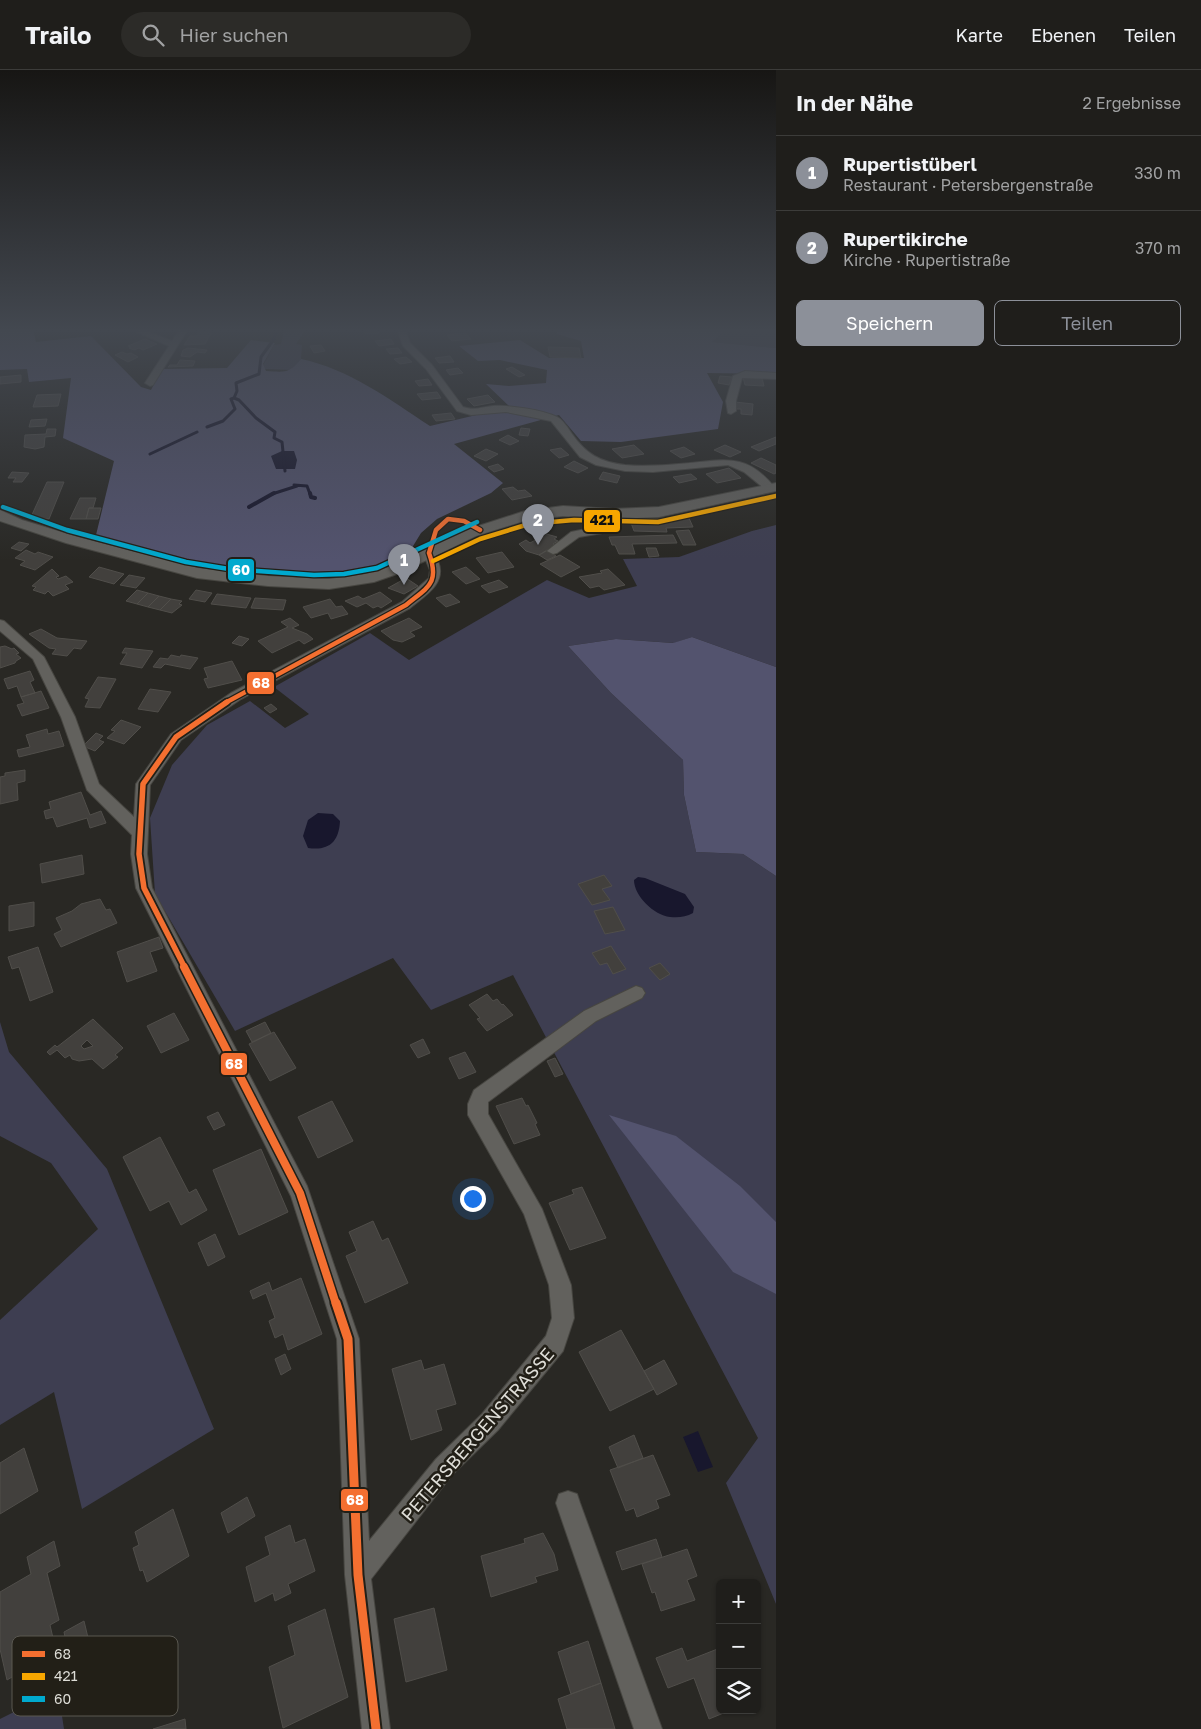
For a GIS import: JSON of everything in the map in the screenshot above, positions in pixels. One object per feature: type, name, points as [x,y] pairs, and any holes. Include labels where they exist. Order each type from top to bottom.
[{"type":"main road","points":[[0,515],[17,523],[72,540],[176,568],[211,575],[316,584],[354,582],[394,570],[471,533],[524,516],[563,511],[613,514],[659,512],[773,488]]},
{"type":"street","points":[[457,406],[464,412],[480,413],[499,409],[554,419],[582,454],[596,462],[607,465],[664,468],[724,462],[739,465],[773,488]]},
{"type":"street","points":[[731,406],[731,411]]},
{"type":"street","points":[[553,551],[575,534],[608,529],[615,526],[616,521],[613,514]]},
{"type":"street","points":[[376,1729],[358,1575],[348,1339],[300,1193],[144,888],[139,854],[139,832],[142,784],[176,737],[236,696],[406,605],[430,585],[435,578],[436,570],[429,553]]},
{"type":"street","points":[[0,624],[38,658],[68,717],[92,786],[139,832]]},
{"type":"street","name":"PETERSBERGENSTRASSE","points":[[358,1575],[444,1468],[490,1422],[555,1343],[561,1328],[563,1318],[560,1285],[532,1209],[478,1115],[480,1096],[590,1016],[636,993]]},
{"type":"street","points":[[568,1503],[648,1729]]},
{"type":"shaded area","points":[[67,406],[400,406],[430,426],[509,406],[722,406],[718,429],[621,442],[581,441],[559,415],[454,444],[503,483],[491,493],[437,519],[421,533],[410,551],[354,575],[301,576],[242,572],[174,559],[96,535],[114,461],[63,438]]},
{"type":"shaded area","points":[[282,451],[294,451],[297,460],[295,469],[276,469],[271,456]]},
{"type":"shaded area","points":[[776,525],[776,667],[692,637],[674,643],[616,639],[568,646],[611,693],[683,760],[684,795],[696,852],[743,854],[776,876],[776,1604],[726,1483],[758,1438],[513,975],[431,1010],[393,958],[235,1031],[155,894],[150,818],[172,765],[207,725],[250,701],[285,728],[309,714],[274,687],[370,633],[409,660],[547,580],[589,598],[637,586],[623,559],[679,557],[752,531]]},
{"type":"shaded area","points":[[692,637],[776,667],[776,876],[743,854],[696,852],[684,795],[683,760],[611,693],[568,646],[616,639],[673,643]]},
{"type":"shaded area","points":[[318,813],[333,814],[340,821],[338,834],[332,844],[322,848],[308,848],[303,836],[308,820]]},
{"type":"shaded area","points":[[638,877],[685,894],[694,907],[693,913],[685,916],[670,917],[658,913],[646,904],[637,892],[634,880]]},
{"type":"shaded area","points":[[0,1022],[9,1052],[107,1169],[214,1429],[82,1509],[54,1392],[0,1425],[0,1320],[98,1229],[51,1163],[0,1136]]},
{"type":"shaded area","points":[[609,1115],[676,1136],[740,1186],[776,1222],[776,1294],[733,1272]]},
{"type":"shaded area","points":[[698,1431],[713,1467],[698,1472],[683,1437]]},
{"type":"shaded area","points":[[12,1713],[12,1716],[62,1716],[64,1729],[0,1729],[0,1719]]},
{"type":"building","points":[[735,406],[753,406],[752,415],[741,414],[741,409],[735,409]]},
{"type":"building","points":[[451,413],[455,419],[436,421],[432,415]]},
{"type":"building","points":[[47,419],[45,426],[29,427],[31,420]]},
{"type":"building","points":[[521,428],[530,429],[528,436],[519,435]]},
{"type":"building","points":[[47,429],[56,429],[55,436],[45,437],[44,447],[35,449],[24,447],[25,435],[46,434]]},
{"type":"building","points":[[508,435],[519,441],[510,445],[499,440]]},
{"type":"building","points":[[776,437],[776,444],[759,451],[751,447]]},
{"type":"building","points":[[634,445],[644,454],[622,458],[612,449]]},
{"type":"building","points":[[725,445],[741,452],[730,457],[714,450]]},
{"type":"building","points":[[684,447],[695,454],[681,458],[670,451]]},
{"type":"building","points":[[561,448],[569,455],[559,458],[550,450]]},
{"type":"building","points":[[486,449],[498,454],[486,461],[474,456]]},
{"type":"building","points":[[761,458],[776,465],[776,473],[774,474],[751,463]]},
{"type":"building","points":[[574,461],[588,468],[578,473],[564,467]]},
{"type":"building","points":[[498,464],[504,469],[494,472],[488,467]]},
{"type":"building","points":[[729,468],[741,478],[717,483],[706,474]]},
{"type":"building","points":[[12,472],[29,473],[22,482],[13,482],[16,478],[8,478]]},
{"type":"building","points":[[603,472],[620,476],[617,483],[599,479]]},
{"type":"building","points":[[691,474],[697,479],[679,483],[673,477]]},
{"type":"building","points":[[47,482],[64,482],[49,519],[30,519]]},
{"type":"building","points":[[513,487],[518,491],[525,490],[532,496],[512,500],[502,489]]},
{"type":"building","points":[[80,498],[96,498],[93,508],[89,508],[86,519],[70,519]]},
{"type":"building","points":[[89,508],[101,508],[98,519],[86,519]]},
{"type":"building","points":[[688,516],[693,527],[666,528],[667,532],[634,531],[630,520]]},
{"type":"building","points":[[689,530],[696,545],[683,545],[676,531]]},
{"type":"building","points":[[543,533],[557,537],[554,539],[558,541],[553,544],[556,546],[539,555],[526,551],[519,544],[526,540],[530,543],[541,537],[538,536]]},
{"type":"building","points":[[673,535],[677,543],[632,544],[635,554],[619,554],[609,537]]},
{"type":"building","points":[[19,542],[29,544],[21,551],[11,548]]},
{"type":"building","points":[[646,548],[656,548],[659,556],[649,557]]},
{"type":"building","points":[[26,550],[35,554],[38,552],[53,557],[35,570],[20,565],[25,561],[15,558]]},
{"type":"building","points":[[547,550],[556,556],[547,560],[539,555]]},
{"type":"building","points":[[502,552],[514,567],[488,573],[476,558]]},
{"type":"building","points":[[560,555],[580,567],[561,577],[540,564]]},
{"type":"building","points":[[99,567],[124,574],[114,584],[89,577]]},
{"type":"building","points":[[466,567],[480,579],[466,584],[452,572]]},
{"type":"building","points":[[52,569],[59,576],[56,577],[58,579],[66,576],[73,582],[65,585],[69,589],[53,596],[48,591],[45,594],[33,590],[36,587],[32,586]]},
{"type":"building","points":[[608,569],[625,585],[604,590],[599,586],[590,588],[579,577],[602,573],[600,571]]},
{"type":"building","points":[[129,575],[145,578],[136,588],[120,585]]},
{"type":"building","points":[[406,578],[418,586],[404,594],[388,588]]},
{"type":"building","points":[[499,580],[508,587],[489,593],[481,586]]},
{"type":"building","points":[[137,590],[148,593],[137,604],[126,601]]},
{"type":"building","points":[[196,590],[212,593],[205,602],[189,599]]},
{"type":"building","points":[[380,592],[392,601],[381,608],[378,606],[373,608],[366,603],[357,607],[345,601],[358,596],[363,599]]},
{"type":"building","points":[[148,593],[159,596],[148,607],[137,604]]},
{"type":"building","points":[[217,594],[251,598],[246,608],[211,604]]},
{"type":"building","points":[[450,594],[460,602],[446,607],[436,598]]},
{"type":"building","points":[[159,596],[171,599],[160,610],[148,607]]},
{"type":"building","points":[[255,598],[286,600],[283,610],[251,608]]},
{"type":"building","points":[[171,599],[182,601],[179,604],[182,605],[172,613],[160,610]]},
{"type":"building","points":[[330,599],[336,607],[342,606],[348,614],[331,619],[328,613],[311,618],[303,607]]},
{"type":"building","points":[[290,618],[299,625],[292,628],[307,634],[313,639],[304,644],[299,640],[272,653],[258,641],[288,627],[281,622]]},
{"type":"building","points":[[409,618],[422,627],[410,632],[415,636],[402,642],[393,640],[381,631]]},
{"type":"building","points":[[41,629],[57,638],[87,641],[81,649],[74,648],[67,656],[52,654],[56,649],[49,648],[29,634]]},
{"type":"building","points":[[239,636],[249,639],[242,646],[232,643]]},
{"type":"building","points":[[0,647],[14,648],[19,653],[16,654],[21,658],[15,663],[0,668]]},
{"type":"building","points":[[125,648],[153,651],[142,668],[120,664],[127,653],[122,653]]},
{"type":"building","points":[[171,655],[198,658],[190,669],[165,664],[161,668],[153,667],[160,658],[168,659]]},
{"type":"building","points":[[232,661],[242,680],[208,688],[204,679],[208,678],[204,668]]},
{"type":"building","points":[[30,671],[34,680],[30,682],[35,693],[21,697],[17,686],[8,689],[4,679]]},
{"type":"building","points":[[98,677],[116,679],[100,708],[85,707],[89,699],[85,698]]},
{"type":"building","points":[[150,689],[171,692],[158,712],[138,709]]},
{"type":"building","points":[[41,691],[49,708],[22,716],[17,705],[24,703],[21,697]]},
{"type":"building","points":[[271,704],[277,709],[270,713],[264,708]]},
{"type":"building","points":[[121,720],[141,727],[124,744],[107,738],[115,731],[111,730]]},
{"type":"building","points":[[47,729],[48,734],[59,731],[64,746],[19,757],[17,750],[30,747],[26,735]]},
{"type":"building","points":[[96,733],[103,736],[99,740],[104,742],[95,751],[83,746]]},
{"type":"building","points":[[25,770],[25,781],[17,783],[18,800],[0,804],[0,777],[5,776],[5,773]]},
{"type":"building","points":[[81,792],[90,815],[101,811],[106,823],[90,828],[87,818],[57,827],[53,817],[46,819],[44,811],[51,809],[49,802]]},
{"type":"building","points":[[82,855],[84,874],[42,883],[40,864]]},
{"type":"building","points":[[604,875],[612,886],[602,889],[610,900],[592,905],[578,884]]},
{"type":"building","points":[[100,899],[106,910],[110,909],[117,923],[61,947],[54,934],[62,930],[56,918],[72,911],[81,904]]},
{"type":"building","points":[[34,902],[34,926],[9,931],[9,906]]},
{"type":"building","points":[[613,907],[625,930],[605,934],[594,911]]},
{"type":"building","points":[[159,937],[163,948],[150,952],[157,971],[127,982],[117,952]]},
{"type":"building","points":[[611,946],[626,969],[613,974],[607,963],[600,965],[592,953]]},
{"type":"building","points":[[38,947],[53,992],[30,1001],[19,967],[12,969],[8,957]]},
{"type":"building","points":[[660,963],[670,974],[660,980],[649,968]]},
{"type":"building","points":[[487,994],[493,1001],[497,999],[513,1015],[487,1031],[477,1019],[480,1018],[469,1005]]},
{"type":"building","points":[[174,1013],[189,1040],[161,1053],[147,1026]]},
{"type":"building","points":[[93,1019],[123,1048],[115,1055],[118,1057],[103,1069],[92,1059],[79,1061],[72,1059],[70,1055],[65,1058],[57,1050],[50,1055],[47,1052],[55,1045],[57,1047]],"holes":[[[87,1040],[93,1046],[84,1049],[81,1046]]]},
{"type":"building","points":[[265,1022],[271,1033],[252,1042],[246,1031]]},
{"type":"building","points":[[274,1032],[296,1068],[270,1081],[249,1044]]},
{"type":"building","points":[[423,1039],[430,1053],[418,1058],[410,1045]]},
{"type":"building","points":[[465,1052],[476,1072],[459,1079],[449,1058]]},
{"type":"building","points":[[555,1058],[563,1074],[555,1077],[547,1061]]},
{"type":"building","points":[[522,1098],[526,1106],[528,1105],[537,1123],[535,1124],[540,1135],[514,1144],[496,1106]]},
{"type":"building","points":[[332,1101],[353,1141],[318,1158],[298,1117]]},
{"type":"building","points":[[218,1112],[225,1125],[214,1130],[207,1117]]},
{"type":"building","points":[[160,1137],[189,1193],[196,1189],[207,1210],[181,1225],[169,1201],[150,1211],[123,1157]]},
{"type":"building","points":[[261,1149],[288,1212],[239,1235],[213,1170]]},
{"type":"building","points":[[582,1187],[606,1238],[570,1250],[549,1203],[574,1194],[572,1190]]},
{"type":"building","points":[[373,1221],[382,1241],[388,1238],[408,1283],[365,1303],[346,1256],[357,1251],[349,1232]]},
{"type":"building","points":[[215,1234],[225,1257],[208,1266],[198,1243]]},
{"type":"building","points":[[301,1278],[322,1334],[288,1350],[283,1334],[275,1338],[269,1321],[275,1318],[266,1293],[253,1299],[250,1291],[269,1282],[272,1291]]},
{"type":"building","points":[[621,1330],[654,1389],[610,1411],[579,1352]]},
{"type":"building","points":[[285,1354],[291,1369],[281,1375],[275,1359]]},
{"type":"building","points":[[421,1360],[424,1370],[444,1364],[456,1404],[436,1410],[442,1430],[411,1440],[392,1369]]},
{"type":"building","points":[[664,1360],[677,1384],[657,1395],[644,1371]]},
{"type":"building","points":[[634,1435],[643,1458],[618,1468],[609,1447]]},
{"type":"building","points":[[24,1448],[38,1491],[0,1514],[0,1463]]},
{"type":"building","points":[[653,1455],[670,1495],[656,1500],[659,1508],[637,1517],[634,1508],[626,1511],[610,1470]]},
{"type":"building","points":[[247,1497],[255,1516],[228,1533],[221,1513]]},
{"type":"building","points":[[173,1509],[189,1556],[147,1582],[143,1570],[140,1571],[133,1548],[139,1545],[135,1532]]},
{"type":"building","points":[[290,1525],[295,1543],[305,1539],[315,1571],[288,1584],[291,1593],[275,1601],[273,1593],[255,1602],[246,1567],[270,1555],[265,1537]]},
{"type":"building","points":[[543,1533],[554,1554],[558,1570],[535,1577],[537,1582],[491,1597],[481,1556],[525,1543],[524,1539]]},
{"type":"building","points":[[656,1539],[662,1557],[622,1570],[616,1552]]},
{"type":"building","points":[[54,1541],[60,1566],[47,1573],[59,1620],[50,1625],[53,1636],[12,1636],[12,1677],[7,1680],[0,1649],[0,1592],[31,1574],[27,1557]]},
{"type":"building","points":[[687,1549],[697,1576],[687,1580],[695,1600],[661,1611],[655,1592],[652,1593],[642,1564]]},
{"type":"building","points":[[434,1608],[447,1670],[406,1682],[394,1619]]},
{"type":"building","points":[[325,1609],[348,1697],[283,1728],[269,1667],[295,1655],[288,1626]]},
{"type":"building","points":[[84,1621],[88,1636],[65,1636],[64,1632]]},
{"type":"building","points":[[588,1641],[601,1683],[571,1694],[558,1652]]},
{"type":"building","points":[[682,1648],[687,1661],[716,1650],[716,1714],[721,1714],[709,1719],[694,1678],[668,1688],[656,1658]]},
{"type":"building","points":[[601,1683],[615,1729],[567,1729],[558,1699]]},
{"type":"building","points":[[185,1719],[186,1729],[153,1729]]},
{"type":"waterway","points":[[207,427],[223,421],[235,409],[234,406]]},
{"type":"waterway","points":[[245,406],[256,418],[275,432],[274,438],[282,442],[285,471]]},
{"type":"waterway","points":[[150,454],[197,432]]},
{"type":"waterway","points":[[294,485],[307,486],[310,494]]},
{"type":"waterway","points":[[272,494],[297,486]]},
{"type":"waterway","points":[[310,493],[311,497],[315,498]]},
{"type":"waterway","points":[[249,507],[272,494]]},
{"type":"transit line","name":"421","points":[[433,561],[480,539],[529,524],[574,520],[658,522],[776,496]]},
{"type":"transit line","name":"60","points":[[3,507],[67,530],[186,562],[229,569],[314,575],[344,574],[377,568],[477,522]]},
{"type":"transit line","name":"68","points":[[429,553],[436,530],[448,519],[464,521],[480,530]]},
{"type":"transit line","name":"68","points":[[376,1729],[358,1575],[348,1339],[300,1193],[144,888],[139,854],[143,784],[176,737],[236,696],[406,605],[427,588],[434,578],[433,564],[429,553]]},
{"type":"place","name":"Rupertikirche","points":[[538,545]]},
{"type":"place","name":"Rupertistüberl","points":[[404,585]]}]
